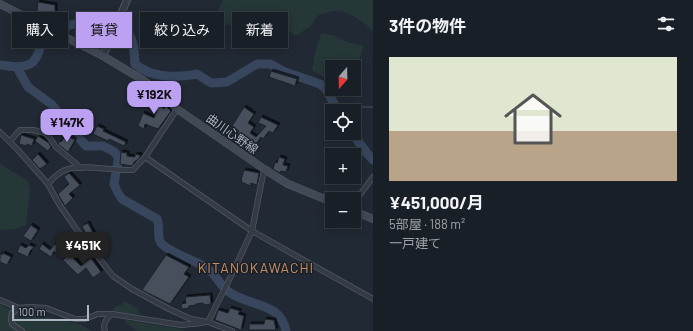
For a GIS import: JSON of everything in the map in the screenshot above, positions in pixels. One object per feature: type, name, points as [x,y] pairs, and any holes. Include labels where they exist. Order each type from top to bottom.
[{"type":"main road","name":"曲川心野線","points":[[0,4],[102,56],[143,80],[162,94],[177,109],[264,169],[288,184],[325,199]]},
{"type":"main road","points":[[361,214],[373,219]]},
{"type":"street","points":[[102,56],[127,0]]},
{"type":"street","points":[[48,184],[67,169],[81,168],[133,170],[145,157],[177,109]]},
{"type":"street","points":[[10,141],[20,130],[33,130],[45,133],[55,146],[81,168]]},
{"type":"street","points":[[0,132],[10,141],[48,184],[78,233],[113,276],[132,289],[169,310],[192,319],[208,322],[232,331]]},
{"type":"street","points":[[145,157],[252,231],[373,299]]},
{"type":"street","points":[[208,322],[252,231],[264,169]]},
{"type":"street","points":[[361,193],[373,177]]},
{"type":"street","points":[[0,300],[20,308]]},
{"type":"street","points":[[22,331],[12,324],[12,313],[20,308],[29,307],[46,308],[80,320],[98,314],[112,314],[181,325],[208,322]]},
{"type":"street","points":[[105,331],[104,328],[106,320],[112,314]]},
{"type":"shaded area","points":[[223,0],[373,0],[373,31],[353,16],[338,11],[318,15],[310,27],[296,35],[288,31],[288,12],[232,12],[232,24],[225,24],[224,12],[218,12]]},
{"type":"shaded area","points":[[321,33],[364,46],[359,60],[325,60],[325,78],[312,70]]},
{"type":"shaded area","points":[[0,164],[28,181],[30,189],[26,225],[15,229],[0,230]]},
{"type":"shaded area","points":[[124,301],[137,308],[140,313],[127,315],[114,312],[113,309],[116,306],[122,305]]},
{"type":"shaded area","points":[[0,303],[4,307],[79,324],[92,331],[0,331]]},
{"type":"shaded area","points":[[125,320],[181,329],[185,331],[137,331],[125,322]]},
{"type":"building","points":[[38,2],[55,5],[55,12],[37,12]]},
{"type":"building","points":[[271,71],[297,79],[295,86],[269,77]]},
{"type":"building","points":[[148,95],[164,109],[166,106],[171,111],[158,129],[145,124],[144,129],[138,126],[143,113],[154,118],[157,111],[143,100]]},
{"type":"building","points":[[244,107],[254,114],[248,123],[254,127],[250,133],[256,137],[266,126],[258,123],[261,117],[278,125],[273,133],[269,131],[263,139],[261,137],[250,153],[232,141],[239,131],[232,126]]},
{"type":"building","points":[[97,126],[104,129],[103,131],[126,142],[124,146],[93,134]]},
{"type":"building","points":[[21,135],[34,139],[32,146],[27,144],[27,146],[19,144]]},
{"type":"building","points":[[66,135],[75,140],[68,152],[58,144]]},
{"type":"building","points":[[38,136],[49,143],[51,147],[48,151],[35,141]]},
{"type":"building","points":[[121,152],[127,153],[127,156],[135,157],[135,154],[140,155],[140,157],[132,166],[120,164]]},
{"type":"building","points":[[38,154],[47,164],[40,169],[32,160]]},
{"type":"building","points":[[279,157],[285,159],[283,165],[288,166],[286,172],[281,171],[280,173],[273,169],[275,162],[277,163]]},
{"type":"building","points":[[244,170],[259,173],[257,185],[251,183],[251,186],[241,182]]},
{"type":"building","points":[[69,173],[80,185],[69,194],[73,198],[65,206],[58,194],[69,184],[64,177]]},
{"type":"building","points":[[88,223],[95,237],[89,240],[82,226]]},
{"type":"building","points":[[31,225],[38,230],[31,241],[23,236]]},
{"type":"building","points":[[42,244],[50,250],[55,244],[60,248],[56,253],[54,251],[51,257],[39,249]]},
{"type":"building","points":[[20,245],[26,248],[29,245],[34,247],[30,251],[28,257],[17,252]]},
{"type":"building","points":[[3,253],[11,257],[7,265],[0,262],[0,254],[2,255]]},
{"type":"building","points":[[69,254],[81,266],[91,258],[101,272],[93,278],[86,268],[78,275],[63,260]]},
{"type":"building","points":[[166,255],[189,267],[184,274],[189,277],[170,304],[142,290]]},
{"type":"building","points":[[210,295],[211,304],[196,304],[189,306],[189,308],[182,309],[181,304],[186,303],[185,297]]},
{"type":"building","points":[[230,308],[240,311],[238,314],[244,316],[241,330],[215,320],[218,310],[228,313]]},
{"type":"building","points":[[265,319],[274,320],[276,330],[249,330],[249,324],[264,324]]},
{"type":"waterway","points":[[0,65],[19,67],[30,64],[36,59],[43,41],[54,32],[67,26],[75,24],[110,26],[118,28],[129,34],[133,45],[135,64],[141,69],[149,72],[164,76],[197,74],[211,83],[227,82],[257,64],[270,64],[285,72],[320,84],[326,89],[334,104]]},
{"type":"waterway","points":[[19,67],[19,71],[28,87],[51,104],[86,146],[103,146],[113,151],[118,156],[114,184],[118,193],[122,199],[157,219],[159,225],[159,237],[164,246],[204,266],[214,275],[222,286],[237,297],[264,306],[271,310],[278,315],[283,322],[286,331]]},
{"type":"waterway","points":[[361,107],[373,107]]},
{"type":"waterway","points":[[357,140],[373,160]]},
{"type":"district","name":"KITANOKAWACHI","points":[[256,268]]}]
